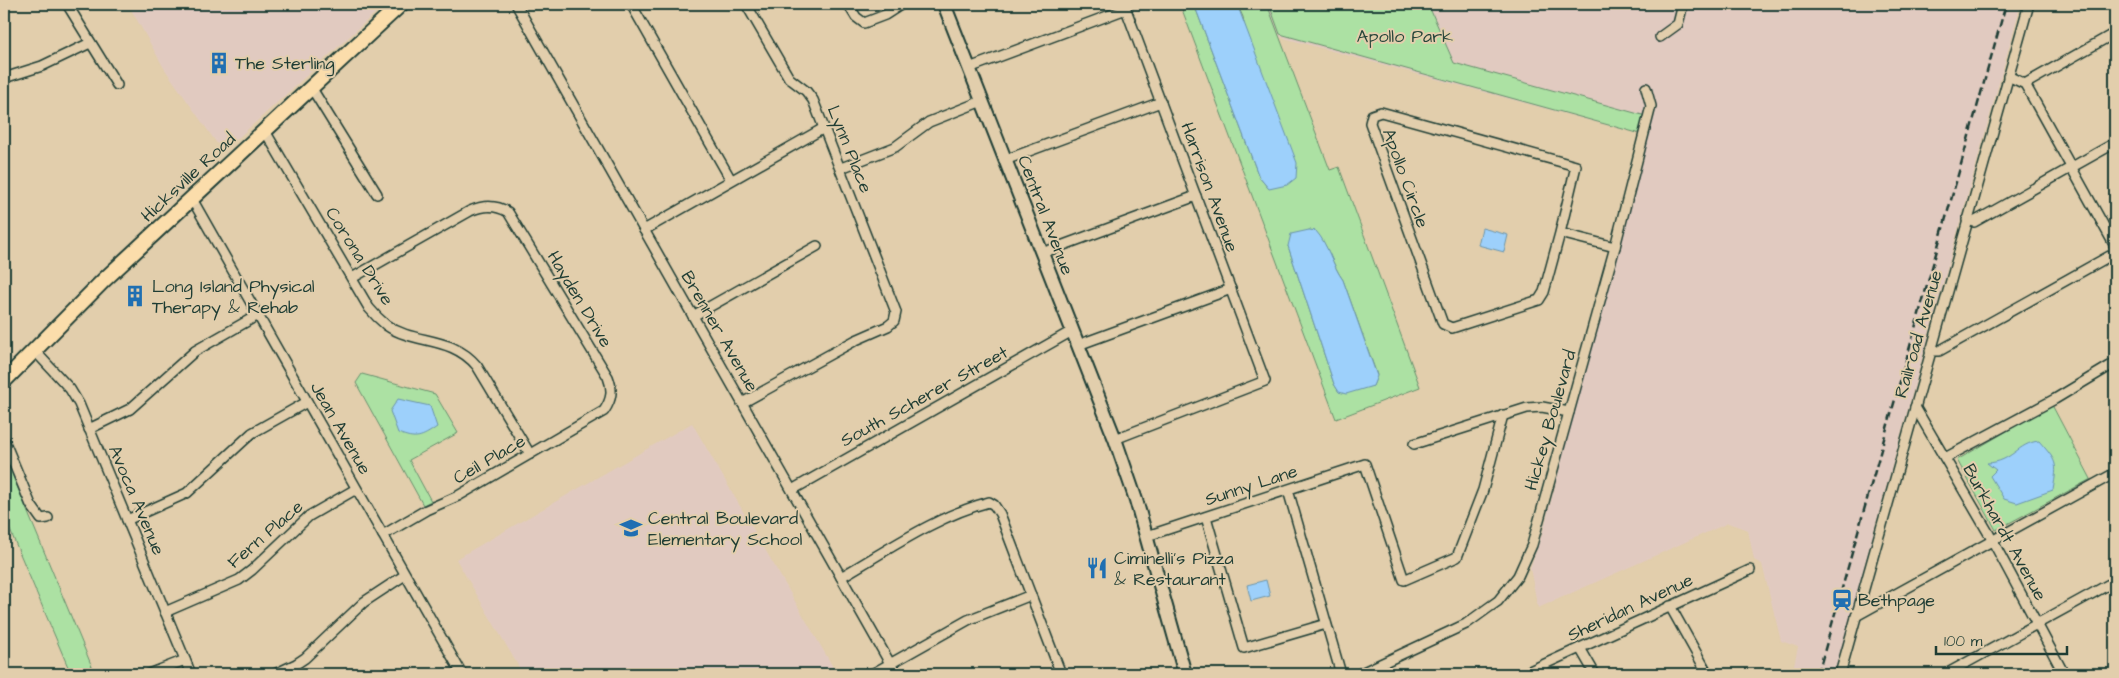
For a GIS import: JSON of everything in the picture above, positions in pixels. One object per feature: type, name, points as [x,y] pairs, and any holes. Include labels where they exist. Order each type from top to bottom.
[{"type":"main road","name":"Hicksville Road","points":[[4,381],[104,280],[400,4]]},
{"type":"main road","name":"Central Avenue","points":[[944,4],[1072,331],[1083,343],[1147,536]]},
{"type":"main road","points":[[1147,536],[1185,674]]},
{"type":"street","points":[[67,4],[117,86]]},
{"type":"street","name":"Brenner Avenue","points":[[516,4],[896,674]]},
{"type":"street","points":[[631,4],[731,180]]},
{"type":"street","name":"Lynn Place","points":[[742,403],[856,340],[888,326],[894,321],[896,312],[813,100],[806,91],[789,78],[746,4]]},
{"type":"street","points":[[848,4],[856,17],[864,23],[885,15],[902,4]]},
{"type":"street","points":[[1660,38],[1678,24],[1683,4]]},
{"type":"street","name":"Railroad Avenue","points":[[1840,674],[2029,4]]},
{"type":"street","points":[[969,68],[1125,7]]},
{"type":"street","name":"Harrison Avenue","points":[[1115,439],[1265,381],[1125,7]]},
{"type":"street","points":[[2025,84],[2115,33]]},
{"type":"street","points":[[4,78],[42,66],[90,42]]},
{"type":"street","points":[[2008,76],[2025,84],[2115,246]]},
{"type":"street","points":[[311,87],[377,194]]},
{"type":"street","name":"Hickey Boulevard","points":[[1359,674],[1466,624],[1498,601],[1518,576],[1532,545],[1615,247],[1651,106],[1646,88]]},
{"type":"street","points":[[841,168],[895,147],[929,122],[982,101]]},
{"type":"street","points":[[1005,160],[1161,102]]},
{"type":"street","name":"Apollo Circle","points":[[1381,112],[1576,166],[1560,233],[1544,292],[1539,300],[1452,328],[1443,324],[1370,123],[1372,115],[1381,112]]},
{"type":"street","points":[[644,230],[824,128]]},
{"type":"street","name":"Corona Drive","points":[[265,131],[369,308],[386,325],[403,333],[456,348],[469,357],[477,366],[530,454]]},
{"type":"street","points":[[1967,220],[1974,222],[2115,143]]},
{"type":"street","points":[[1042,253],[1196,196]]},
{"type":"street","name":"Jean Avenue","points":[[192,198],[462,674]]},
{"type":"street","name":"Hayden Drive","points":[[352,278],[480,206],[499,206],[508,212],[608,376],[612,387],[608,405]]},
{"type":"street","points":[[1560,233],[1615,247]]},
{"type":"street","points":[[693,316],[817,246]]},
{"type":"street","points":[[1930,351],[1939,350],[2115,253]]},
{"type":"street","points":[[1083,343],[1231,289]]},
{"type":"street","points":[[89,429],[130,409],[195,351],[258,315]]},
{"type":"street","name":"South Scherer Street","points":[[792,490],[1072,331]]},
{"type":"street","name":"Avoca Avenue","points":[[34,350],[70,389],[79,404],[192,674]]},
{"type":"street","points":[[1945,458],[2115,364]]},
{"type":"street","points":[[127,520],[187,493],[252,434],[307,402]]},
{"type":"street","name":"Ceil Place","points":[[383,535],[426,510],[458,496],[604,411],[608,405]]},
{"type":"street","points":[[1414,444],[1527,408],[1542,406],[1569,412]]},
{"type":"street","name":"Burkhardt Avenue","points":[[1915,406],[1993,541],[2064,674]]},
{"type":"street","name":"Sunny Lane","points":[[1147,536],[1365,464],[1404,580],[1457,557],[1483,490],[1503,415]]},
{"type":"street","points":[[4,440],[31,505],[41,519],[48,518]]},
{"type":"street","points":[[1856,616],[2115,472]]},
{"type":"street","name":"Fern Place","points":[[166,612],[239,580],[309,516],[356,488]]},
{"type":"street","points":[[1288,490],[1341,674]]},
{"type":"street","points":[[841,577],[934,524],[967,508],[988,502],[1000,514],[1061,674]]},
{"type":"street","points":[[1206,517],[1244,648],[1326,624]]},
{"type":"street","name":"Sheridan Avenue","points":[[1523,674],[1750,570]]},
{"type":"street","points":[[275,674],[305,658],[364,602],[405,575]]},
{"type":"street","points":[[1946,674],[2115,581]]},
{"type":"street","points":[[872,674],[968,620],[1031,595]]},
{"type":"street","points":[[1670,606],[1708,674]]},
{"type":"street","points":[[1580,648],[1595,674]]},
{"type":"street","points":[[150,674],[185,660]]},
{"type":"shaded area","points":[[128,4],[385,4],[223,152],[164,68]]},
{"type":"shaded area","points":[[1267,4],[2021,4],[1834,674],[1792,674],[1798,647],[1781,641],[1762,564],[1754,560],[1748,530],[1728,523],[1538,608],[1530,568],[1543,531],[1647,136],[1280,37]]},
{"type":"shaded area","name":"Central Boulevard Elementary School","points":[[692,423],[837,674],[523,674],[456,559]]},
{"type":"green space","points":[[1180,4],[1194,4],[1259,177],[1269,189],[1243,17],[1237,4],[1267,4],[1330,170],[1339,167],[1420,387],[1336,419]],"holes":[[[1309,230],[1315,231],[1343,280],[1377,375],[1373,386],[1339,392],[1334,384],[1288,246]]]},
{"type":"green space","name":"Apollo Park","points":[[1269,4],[1428,4],[1454,63],[1646,116],[1641,134],[1280,34]]},
{"type":"green space","points":[[362,374],[435,394],[458,433],[409,460],[431,501],[423,505],[356,383]]},
{"type":"green space","points":[[2052,405],[2091,479],[1996,530],[1957,460]]},
{"type":"green space","points":[[4,455],[95,674],[71,674],[4,516]]},
{"type":"water","points":[[1194,4],[1237,4],[1297,163],[1296,178],[1287,185],[1269,189],[1259,177]]},
{"type":"water","points":[[1482,228],[1508,235],[1504,252],[1478,245]]},
{"type":"water","points":[[1309,230],[1316,231],[1320,236],[1343,280],[1377,376],[1373,386],[1346,394],[1339,392],[1334,384],[1288,246],[1291,234]]},
{"type":"water","points":[[398,399],[430,406],[437,427],[427,434],[418,437],[409,437],[398,433],[390,411]]},
{"type":"water","points":[[2039,441],[2055,463],[2053,490],[2017,503],[2004,499],[1990,476],[1996,470],[1987,463],[1996,462],[2025,445]]},
{"type":"water","points":[[1266,580],[1270,596],[1251,601],[1247,585]]},
{"type":"railway","points":[[1818,674],[2006,4]]},
{"type":"place","name":"The Sterling","points":[[219,63]]},
{"type":"place","name":"Long Island Physical Therapy & Rehab","points":[[135,296]]},
{"type":"place","name":"Central Boulevard Elementary School","points":[[631,528]]},
{"type":"place","name":"Ciminelli's Pizza & Restaurant","points":[[1097,568]]},
{"type":"place","name":"Bethpage","points":[[1842,600]]}]
